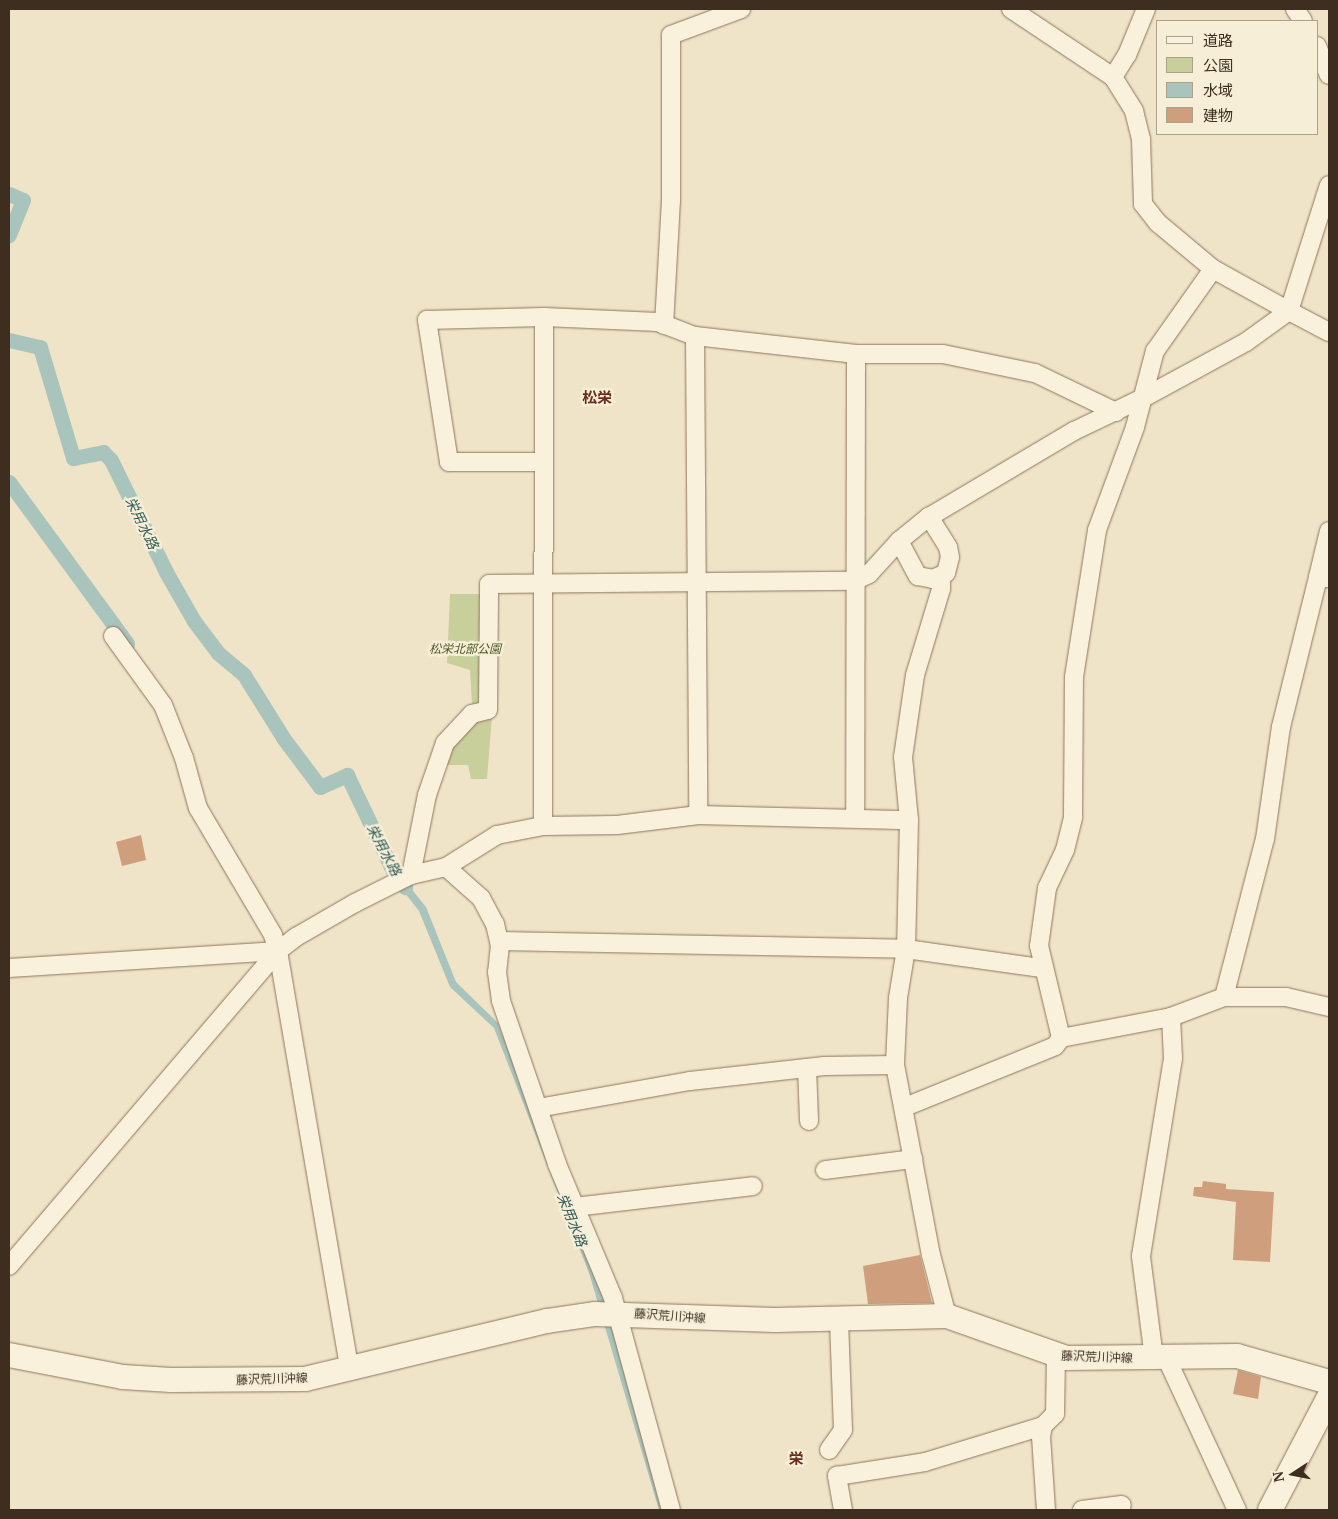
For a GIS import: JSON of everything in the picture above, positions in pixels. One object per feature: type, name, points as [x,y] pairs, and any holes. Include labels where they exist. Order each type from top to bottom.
[{"type":"main road","name":"藤沢荒川沖線","points":[[9,1355],[71,1370],[171,1380],[305,1379],[350,1371],[547,1321],[616,1312],[711,1318],[839,1319],[947,1316],[1066,1358],[1237,1356],[1329,1382]]},
{"type":"main road","points":[[1270,1510],[1329,1397]]},
{"type":"street","points":[[664,325],[671,201],[671,35],[741,9]]},
{"type":"street","points":[[1011,9],[1113,77],[1134,111],[1141,139],[1143,204],[1158,223],[1213,269],[1289,312],[1329,332]]},
{"type":"street","points":[[1113,77],[1127,55],[1146,9]]},
{"type":"street","points":[[1295,9],[1302,20]]},
{"type":"street","points":[[1318,48],[1329,75]]},
{"type":"street","points":[[412,875],[428,795],[445,744],[472,714],[488,710],[489,584],[544,581],[854,580],[869,574],[899,541],[929,517],[1074,431],[1116,412],[1246,342],[1289,312],[1329,185]]},
{"type":"street","points":[[1061,1038],[1042,968],[1040,946],[1047,888],[1065,850],[1074,817],[1074,677],[1097,530],[1143,398],[1155,351],[1213,269]]},
{"type":"street","points":[[543,826],[544,581],[542,462],[544,317]]},
{"type":"street","points":[[542,462],[449,462],[426,326],[427,320],[544,317],[664,325],[695,336],[856,354],[943,354],[1035,373],[1116,412]]},
{"type":"street","points":[[695,336],[699,581],[698,815]]},
{"type":"street","points":[[855,817],[854,580],[856,354]]},
{"type":"street","points":[[899,541],[918,576],[933,579],[940,577],[949,566],[950,557],[948,548],[929,517]]},
{"type":"street","points":[[1224,997],[1265,839],[1281,727],[1323,577],[1329,531]]},
{"type":"street","points":[[940,577],[941,589],[915,675],[903,757],[909,820],[906,949],[898,998],[895,1065],[905,1106],[931,1255],[947,1316]]},
{"type":"street","points":[[113,636],[163,704],[184,758],[198,808],[273,935],[278,951],[350,1371]]},
{"type":"street","points":[[9,1266],[278,951],[296,937],[355,903],[412,875],[446,867],[497,835],[543,826],[617,825],[698,815],[855,817],[909,820]]},
{"type":"street","points":[[446,867],[481,898],[495,924],[499,942],[497,972],[501,1001],[538,1108],[616,1312],[671,1510]]},
{"type":"street","points":[[499,942],[906,949],[1042,968]]},
{"type":"street","points":[[9,968],[278,951]]},
{"type":"street","points":[[905,1106],[1055,1046],[1061,1038],[1172,1017],[1224,997],[1286,997],[1329,1007]]},
{"type":"street","points":[[1172,1017],[1173,1058],[1141,1256],[1160,1358],[1238,1510]]},
{"type":"street","points":[[538,1108],[690,1081],[807,1068],[895,1065]]},
{"type":"street","points":[[807,1068],[809,1122]]},
{"type":"street","points":[[825,1169],[913,1159]]},
{"type":"street","points":[[575,1208],[753,1186]]},
{"type":"street","points":[[829,1450],[843,1430],[839,1319]]},
{"type":"street","points":[[843,1510],[837,1476],[925,1462],[1043,1426],[1055,1414],[1056,1356]]},
{"type":"street","points":[[1043,1426],[1046,1510]]},
{"type":"street","points":[[1082,1510],[1122,1505]]},
{"type":"green space","name":"松栄北部公園","points":[[450,594],[482,594],[483,703],[472,704],[470,670],[447,663]]},
{"type":"green space","points":[[492,716],[487,779],[471,779],[468,765],[446,765],[452,743],[476,718]]},
{"type":"water","points":[[397,871],[426,907],[456,982],[498,1023],[596,1271],[666,1510],[659,1510],[589,1273],[494,1028],[450,987],[419,911],[390,874]]},
{"type":"building","points":[[141,835],[146,860],[122,866],[116,842]]},
{"type":"building","points":[[1203,1181],[1226,1184],[1226,1189],[1274,1192],[1270,1262],[1233,1260],[1236,1202],[1193,1196],[1194,1187],[1202,1187]]},
{"type":"building","points":[[920,1255],[932,1303],[868,1304],[863,1266]]},
{"type":"building","points":[[1238,1370],[1261,1377],[1258,1399],[1233,1394]]},
{"type":"waterway","name":"栄用水路","points":[[9,194],[23,200],[9,235]]},
{"type":"waterway","name":"栄用水路","points":[[9,340],[40,347],[73,458],[103,452],[111,460],[166,572],[194,621],[218,653],[244,675],[284,739],[320,787],[347,775],[394,873],[405,887]]},
{"type":"waterway","points":[[9,482],[127,643]]},
{"type":"district","name":"松栄","points":[[597,398]]},
{"type":"district","name":"栄","points":[[796,1459]]}]
